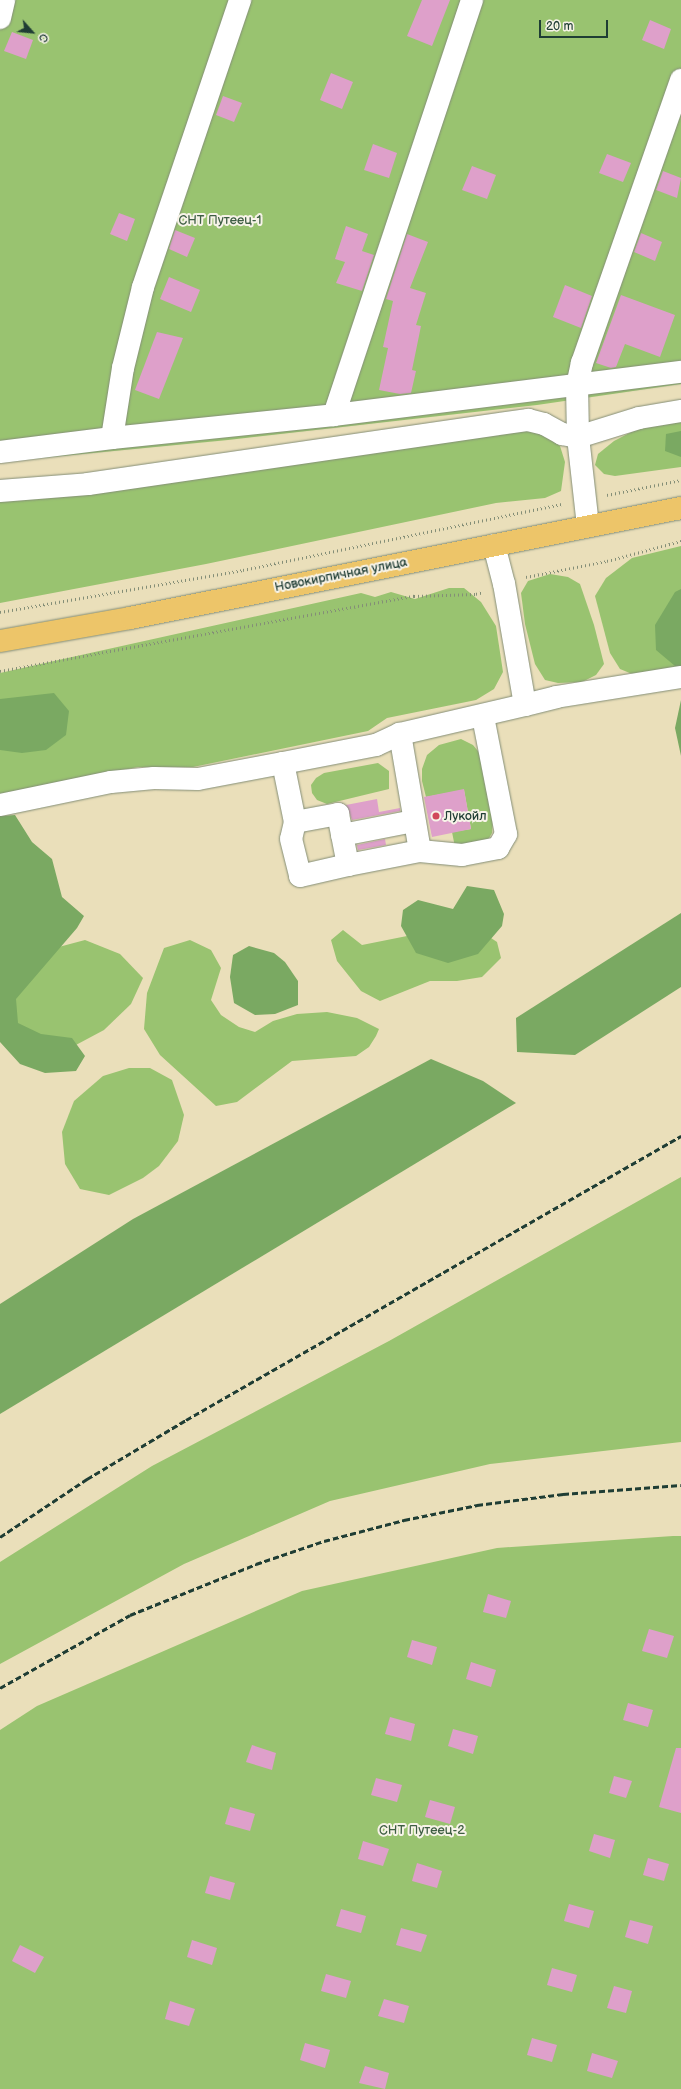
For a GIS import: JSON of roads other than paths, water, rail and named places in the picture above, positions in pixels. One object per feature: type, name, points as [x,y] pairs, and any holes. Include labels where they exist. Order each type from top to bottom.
[{"type":"main road","name":"Новокирпичная улица","points":[[0,641],[681,508]]},
{"type":"street","points":[[0,18],[4,0]]},
{"type":"street","points":[[112,438],[123,368],[143,287],[240,0]]},
{"type":"street","points":[[334,415],[472,0]]},
{"type":"street","points":[[588,526],[578,437],[577,386],[582,363],[681,80]]},
{"type":"street","points":[[0,452],[112,438],[334,415],[681,372]]},
{"type":"street","points":[[0,491],[96,483],[528,420],[544,424],[562,434],[578,437],[639,418],[681,411]]},
{"type":"street","points":[[494,545],[504,584],[525,705]]},
{"type":"street","points":[[0,805],[111,782],[154,778],[198,779],[376,745],[400,734],[483,717],[556,697],[681,677]]},
{"type":"street","points":[[283,763],[295,822],[291,839],[300,876],[420,851],[462,855],[498,848],[506,834],[483,717]]},
{"type":"street","points":[[400,734],[420,851]]},
{"type":"street","points":[[295,822],[338,814],[348,865]]},
{"type":"street","points":[[342,835],[414,820]]},
{"type":"railway","points":[[0,1537],[87,1479],[186,1420],[681,1136]]},
{"type":"railway","points":[[0,1688],[130,1615],[256,1564],[324,1541],[404,1520],[477,1505],[563,1494],[681,1485]]},
{"type":"place","name":"Лукойл","points":[[436,816]]},
{"type":"park label","name":"СНТ Путеец-1","points":[[220,220]]},
{"type":"park label","name":"СНТ Путеец-2","points":[[422,1830]]}]
